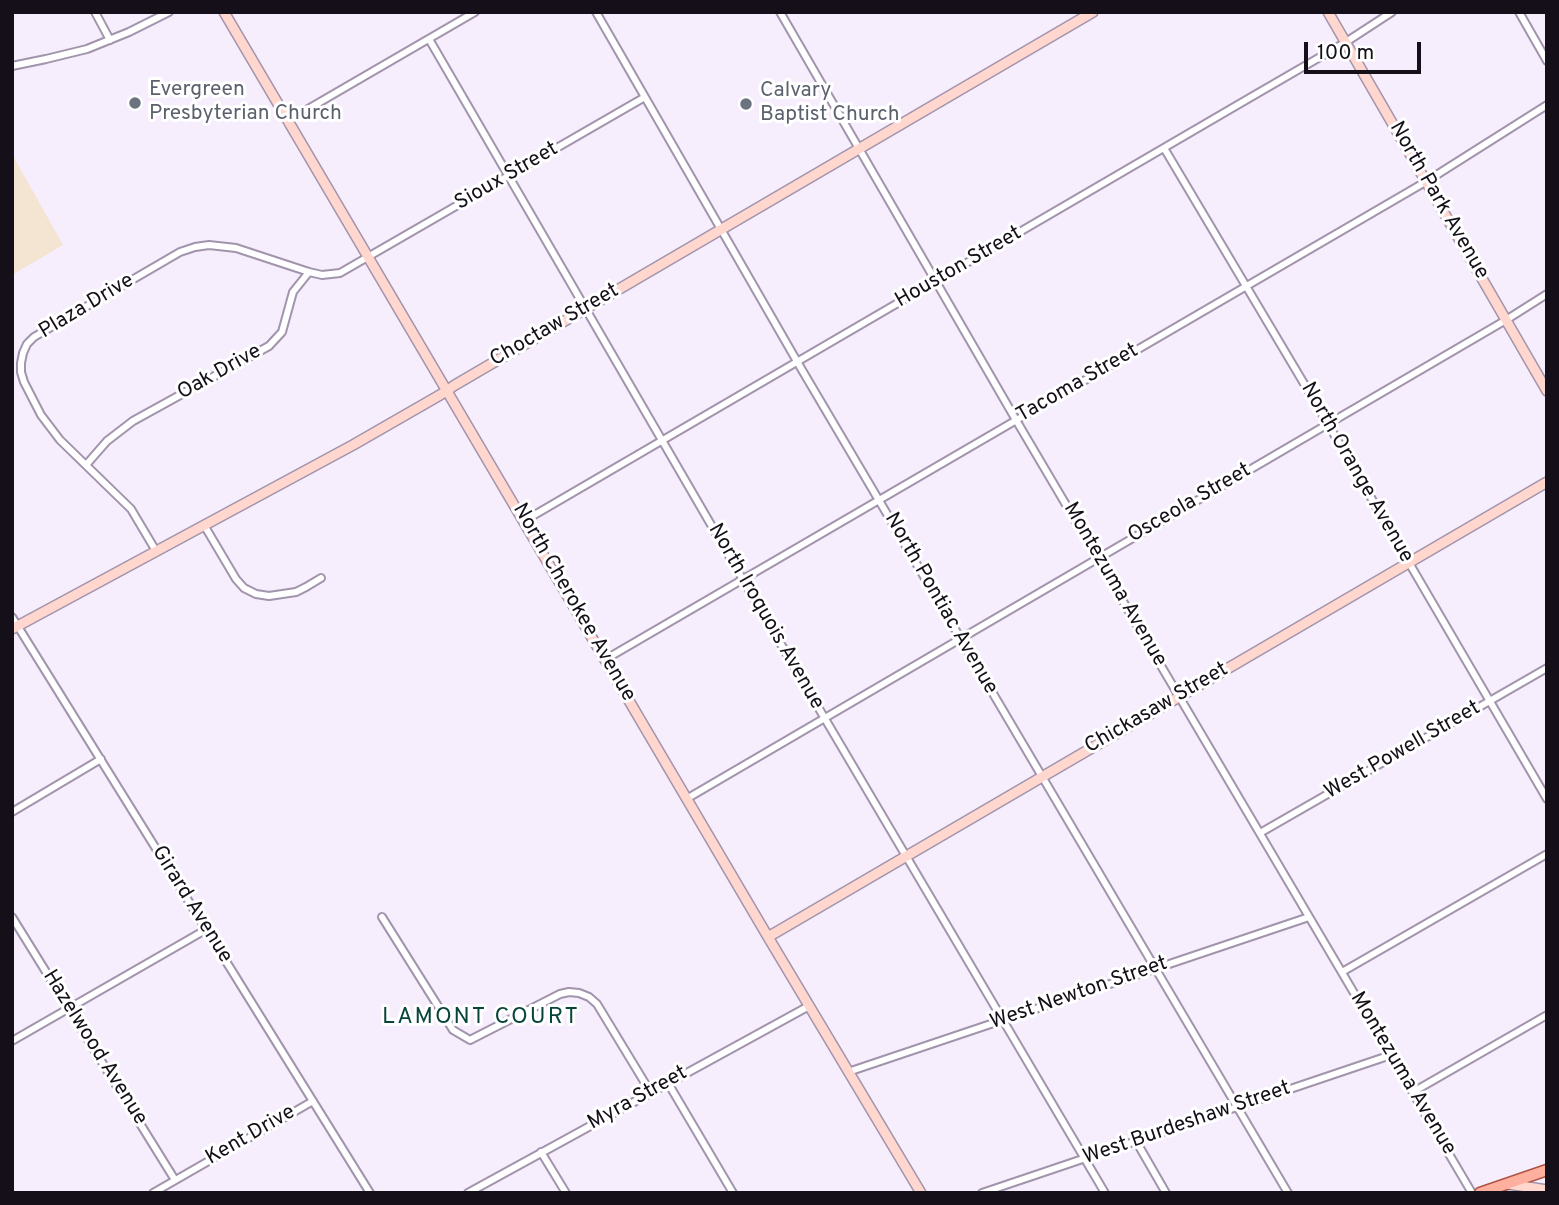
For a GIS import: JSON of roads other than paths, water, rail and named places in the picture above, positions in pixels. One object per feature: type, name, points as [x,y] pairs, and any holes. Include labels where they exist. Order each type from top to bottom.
[{"type":"main road","points":[[1480,1193],[1547,1170]]},
{"type":"street","points":[[95,12],[110,40]]},
{"type":"street","points":[[12,66],[70,54],[110,40],[169,12]]},
{"type":"street","name":"North Cherokee Avenue","points":[[224,12],[921,1193]]},
{"type":"street","points":[[289,120],[475,12]]},
{"type":"street","name":"North Pontiac Avenue","points":[[596,12],[960,639],[1288,1193]]},
{"type":"street","name":"Choctaw Street","points":[[15,627],[353,445],[1093,12]]},
{"type":"street","name":"North Park Avenue","points":[[1328,12],[1547,391]]},
{"type":"street","name":"Houston Street","points":[[524,521],[1346,42],[1392,12]]},
{"type":"street","points":[[1519,12],[1547,61]]},
{"type":"street","name":"Montezuma Avenue","points":[[783,13],[1016,420],[1472,1193]]},
{"type":"street","name":"North Iroquois Avenue","points":[[429,39],[743,580],[1105,1193]]},
{"type":"street","name":"Sioux Street","points":[[369,257],[645,97]]},
{"type":"street","name":"Tacoma Street","points":[[606,659],[1427,181],[1547,105]]},
{"type":"street","name":"North Orange Avenue","points":[[1164,148],[1547,799]]},
{"type":"street","name":"Plaza Drive","points":[[156,551],[131,509],[60,440],[41,415],[21,372],[27,344],[34,337],[180,252],[195,247],[236,248],[309,272]]},
{"type":"street","points":[[309,272],[322,275],[340,273],[369,257]]},
{"type":"street","name":"Oak Drive","points":[[86,465],[107,441],[133,421],[269,346],[282,332],[293,292],[309,272]]},
{"type":"street","name":"Osceola Street","points":[[688,798],[1547,294]]},
{"type":"street","name":"Chickasaw Street","points":[[768,937],[1547,482]]},
{"type":"street","points":[[204,526],[236,579],[244,588],[256,594],[269,596],[296,592],[321,578]]},
{"type":"street","name":"Girard Avenue","points":[[12,617],[15,627],[101,759],[370,1193]]},
{"type":"street","name":"West Powell Street","points":[[1260,833],[1547,668]]},
{"type":"street","points":[[12,812],[101,759]]},
{"type":"street","points":[[1342,972],[1547,854]]},
{"type":"street","name":"Hazelwood Avenue","points":[[12,917],[175,1180]]},
{"type":"street","points":[[382,917],[453,1030],[470,1040],[559,993],[579,993],[597,1004],[650,1093]]},
{"type":"street","name":"West Newton Street","points":[[848,1072],[1309,917]]},
{"type":"street","points":[[12,1041],[206,929]]},
{"type":"street","name":"Myra Street","points":[[468,1193],[809,1006]]},
{"type":"street","points":[[1413,1092],[1547,1015]]},
{"type":"street","name":"West Burdeshaw Street","points":[[982,1193],[1391,1055]]},
{"type":"street","points":[[668,1083],[733,1193]]},
{"type":"street","name":"Kent Drive","points":[[153,1193],[313,1101]]},
{"type":"street","points":[[1136,1141],[1166,1193]]},
{"type":"street","points":[[541,1152],[566,1193]]},
{"type":"street","points":[[1506,1184],[1547,1190]]},
{"type":"place","name":"Evergreen Presbyterian Church","points":[[135,103]]},
{"type":"place","name":"Calvary Baptist Church","points":[[746,104]]},
{"type":"district","name":"LAMONT COURT","points":[[481,1018]]}]
